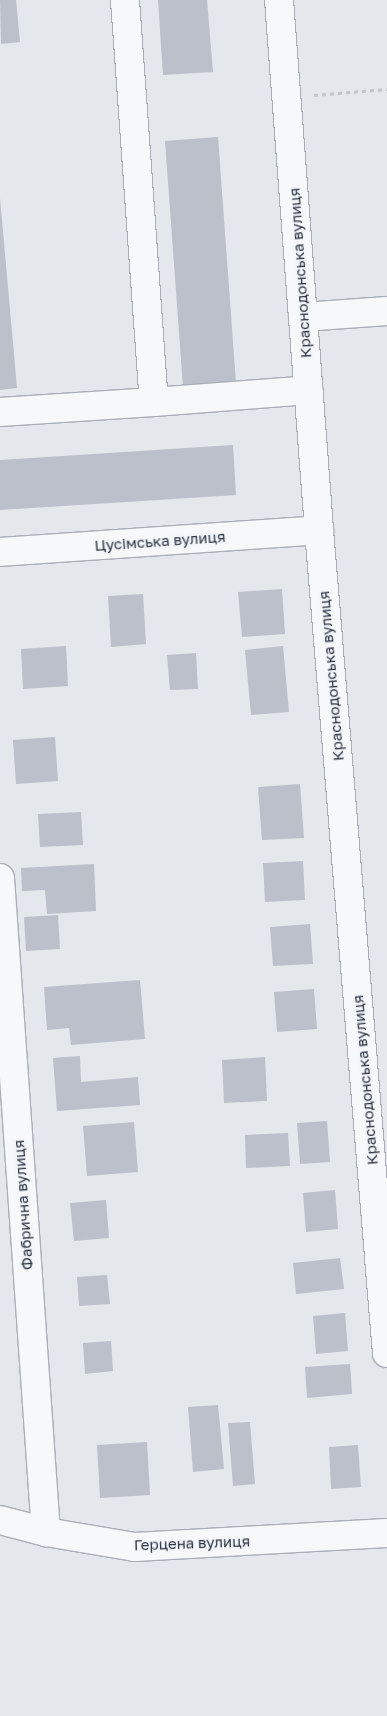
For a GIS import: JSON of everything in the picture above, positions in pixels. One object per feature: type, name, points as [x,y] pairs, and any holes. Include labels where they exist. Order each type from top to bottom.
[{"type":"street","points":[[125,0],[154,402]]},
{"type":"street","name":"Краснодонська вулиця","points":[[279,0],[319,530],[387,1353]]},
{"type":"street","points":[[303,317],[387,311]]},
{"type":"street","points":[[0,412],[308,390]]},
{"type":"street","name":"Цусімська вулиця","points":[[0,552],[319,530]]},
{"type":"street","name":"Фабрична вулиця","points":[[0,878],[46,1532]]},
{"type":"street","name":"Герцена вулиця","points":[[0,1520],[46,1532],[135,1546],[387,1533]]},
{"type":"path","points":[[286,98],[387,88]]},
{"type":"building","points":[[0,0],[16,0],[20,42],[1,44]]},
{"type":"building","points":[[158,0],[207,0],[213,72],[163,75]]},
{"type":"building","points":[[218,137],[236,383],[183,387],[165,141]]},
{"type":"building","points":[[0,198],[17,388],[0,390]]},
{"type":"building","points":[[233,445],[236,495],[0,510],[0,460]]},
{"type":"building","points":[[282,589],[285,634],[242,637],[238,592]]},
{"type":"building","points":[[143,594],[146,644],[111,647],[108,596]]},
{"type":"building","points":[[66,646],[68,686],[23,689],[21,649]]},
{"type":"building","points":[[283,646],[289,712],[251,715],[245,650]]},
{"type":"building","points":[[196,653],[198,689],[170,690],[167,655]]},
{"type":"building","points":[[55,737],[58,781],[16,784],[13,740]]},
{"type":"building","points":[[300,784],[304,838],[262,840],[258,787]]},
{"type":"building","points":[[81,812],[83,845],[40,847],[38,814]]},
{"type":"building","points":[[303,861],[305,900],[265,902],[263,863]]},
{"type":"building","points":[[94,864],[96,911],[47,914],[45,890],[22,891],[21,868]]},
{"type":"building","points":[[58,915],[60,949],[26,951],[24,917]]},
{"type":"building","points":[[310,924],[313,964],[273,966],[270,927]]},
{"type":"building","points":[[140,980],[145,1039],[71,1045],[69,1028],[47,1030],[44,987]]},
{"type":"building","points":[[314,989],[317,1029],[277,1032],[274,992]]},
{"type":"building","points":[[80,1056],[81,1082],[138,1077],[140,1105],[57,1111],[53,1058]]},
{"type":"building","points":[[265,1057],[267,1101],[224,1103],[222,1060]]},
{"type":"building","points":[[327,1121],[330,1162],[300,1164],[297,1123]]},
{"type":"building","points":[[134,1122],[138,1172],[87,1176],[83,1126]]},
{"type":"building","points":[[288,1133],[290,1166],[246,1168],[245,1135]]},
{"type":"building","points":[[335,1190],[338,1229],[306,1232],[303,1193]]},
{"type":"building","points":[[106,1200],[109,1238],[74,1241],[70,1203]]},
{"type":"building","points":[[340,1258],[344,1289],[296,1294],[293,1263]]},
{"type":"building","points":[[107,1275],[110,1304],[79,1306],[77,1277]]},
{"type":"building","points":[[345,1313],[348,1351],[316,1354],[313,1316]]},
{"type":"building","points":[[111,1341],[113,1371],[85,1374],[83,1343]]},
{"type":"building","points":[[350,1364],[352,1394],[307,1398],[305,1367]]},
{"type":"building","points":[[218,1405],[224,1469],[193,1472],[188,1407]]},
{"type":"building","points":[[250,1422],[255,1484],[233,1486],[228,1423]]},
{"type":"building","points":[[147,1442],[150,1495],[100,1498],[97,1445]]},
{"type":"building","points":[[358,1445],[361,1487],[331,1489],[329,1447]]}]
